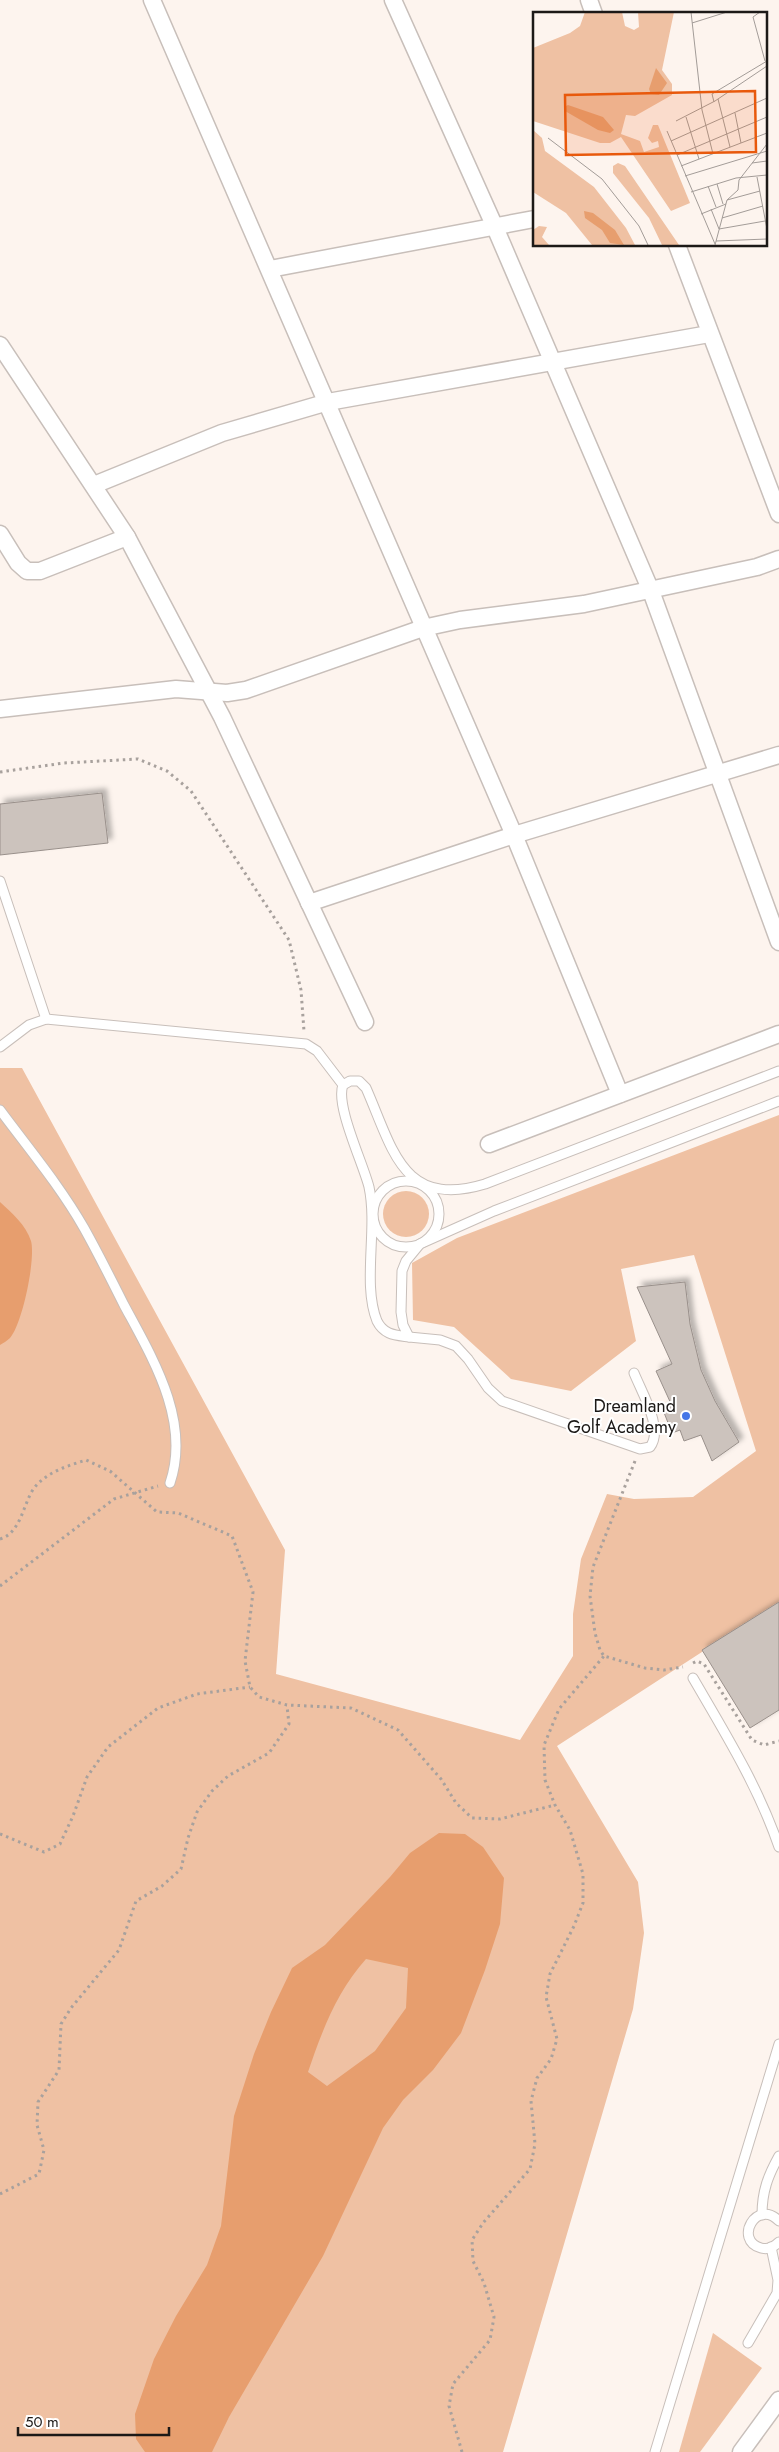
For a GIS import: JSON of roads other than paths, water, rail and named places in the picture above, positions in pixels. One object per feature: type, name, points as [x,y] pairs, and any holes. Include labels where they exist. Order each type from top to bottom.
[{"type":"street","points":[[152,0],[328,402],[423,628],[514,835],[620,1094]]},
{"type":"street","points":[[393,0],[494,225],[651,591],[779,942]]},
{"type":"street","points":[[589,0],[593,12]]},
{"type":"street","points":[[270,269],[494,225],[533,219]]},
{"type":"street","points":[[677,246],[779,514]]},
{"type":"street","points":[[94,485],[222,433],[328,402],[710,334]]},
{"type":"street","points":[[0,345],[65,446],[94,485],[127,537],[208,690],[365,1022]]},
{"type":"street","points":[[0,534],[18,563],[28,572],[40,572],[127,537]]},
{"type":"street","points":[[0,709],[176,689],[208,690],[227,693],[246,690],[423,628],[460,620],[545,611],[651,591],[757,567],[779,559]]},
{"type":"street","points":[[309,903],[514,835],[779,755]]},
{"type":"street","points":[[489,1144],[779,1034]]},
{"type":"street","points":[[740,2452],[779,2400]]},
{"type":"lane","points":[[0,881],[46,1019]]},
{"type":"lane","points":[[0,1047],[29,1025],[46,1019],[306,1044],[317,1050],[343,1085]]},
{"type":"lane","points":[[634,1373],[656,1427],[656,1440],[650,1447],[640,1449],[502,1401],[488,1388],[468,1359],[456,1346],[440,1340],[393,1335],[384,1331],[374,1311],[371,1284],[373,1214],[380,1193],[389,1186],[399,1182],[411,1181],[440,1190],[453,1190],[485,1184],[779,1072]]},
{"type":"lane","points":[[409,1337],[403,1325],[401,1312],[402,1271],[406,1261],[420,1244],[429,1238],[439,1219],[435,1199],[429,1190],[407,1173],[398,1160],[366,1088],[359,1081],[350,1081],[343,1085],[340,1093],[344,1109],[366,1175],[373,1214],[381,1234],[389,1242],[399,1246],[410,1247],[420,1244],[494,1211],[779,1101]]},
{"type":"lane","points":[[0,1110],[83,1227],[156,1365],[168,1397],[174,1427],[176,1467],[170,1483]]},
{"type":"lane","points":[[693,1678],[745,1766],[768,1815],[779,1847]]},
{"type":"lane","points":[[656,2452],[779,2044]]},
{"type":"lane","points":[[748,2343],[772,2304],[777,2292],[778,2280],[775,2245],[766,2249],[756,2245],[749,2236],[749,2225],[762,2214],[762,2194],[766,2179],[779,2156]]},
{"type":"lane","points":[[762,2214],[773,2216],[779,2221]]},
{"type":"place","name":"Dreamland Golf Academy","points":[[686,1416]]}]
